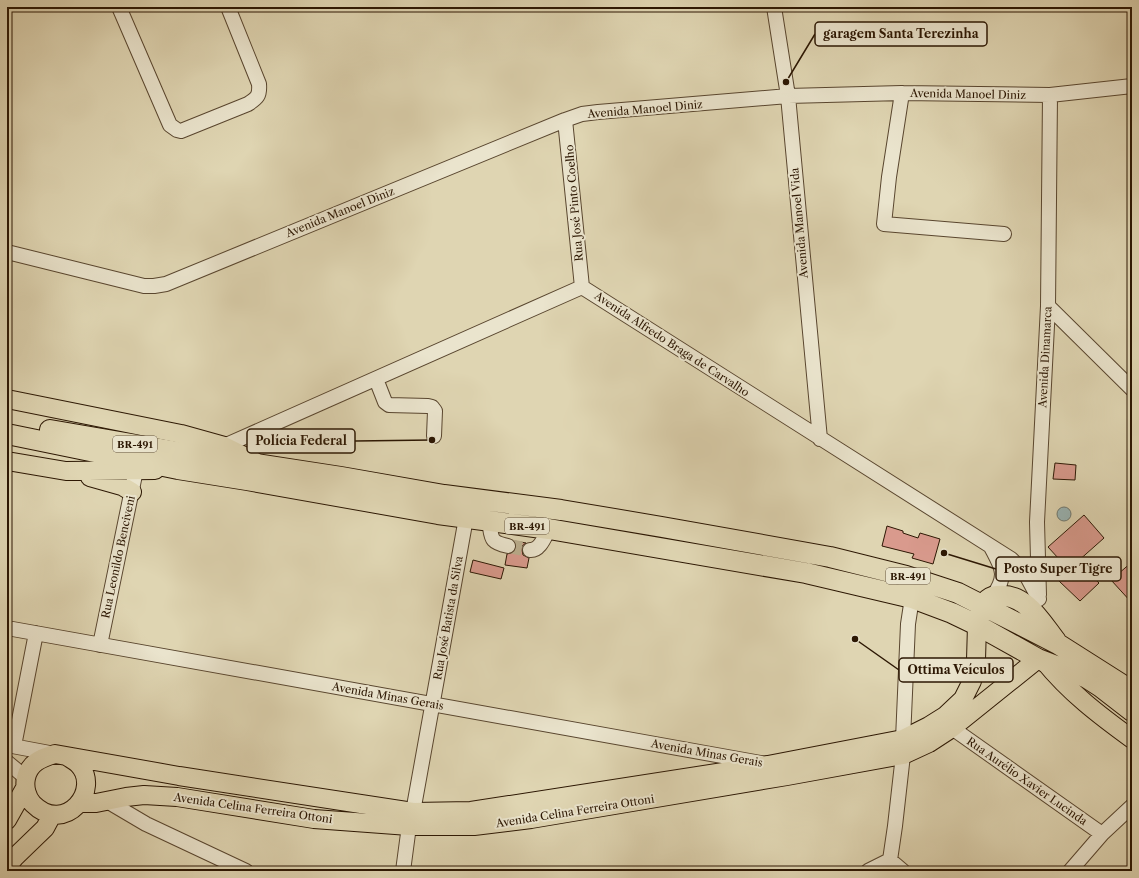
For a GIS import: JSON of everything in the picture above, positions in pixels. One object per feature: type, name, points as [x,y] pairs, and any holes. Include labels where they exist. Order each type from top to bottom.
[{"type":"highway","name":"BR-491","points":[[7,422],[184,453],[444,495],[569,512],[662,527],[830,557],[906,576],[988,601],[1132,692]]},
{"type":"highway","name":"BR-491","points":[[7,434],[178,469],[466,518],[549,529],[806,573],[912,598],[952,613],[978,625],[1041,660],[1087,678],[1132,711]]},
{"type":"highway","points":[[978,625],[988,601],[1001,595],[1019,600],[1028,607],[1041,619],[1058,644]]},
{"type":"main road","points":[[7,399],[181,434],[224,446],[263,465]]},
{"type":"main road","points":[[7,461],[66,471],[111,482],[132,492]]},
{"type":"main road","points":[[66,471],[178,469]]},
{"type":"main road","name":"Avenida Celina Ferreira Ottoni","points":[[61,756],[179,776],[411,819],[474,826],[530,819],[787,776],[903,746],[945,716],[963,699],[972,680],[976,660],[978,625]]},
{"type":"main road","points":[[1041,660],[1088,706],[1132,739]]},
{"type":"main road","name":"Avenida Celina Ferreira Ottoni","points":[[52,815],[67,813],[79,803],[107,801],[144,795],[177,797],[314,819],[411,819],[471,811],[768,764],[929,742],[952,728],[1041,660]]},
{"type":"main road","points":[[7,820],[26,783],[32,766],[42,758],[61,756],[79,765],[85,777],[85,791],[79,803]]},
{"type":"main road","points":[[7,867],[15,857],[45,828],[52,815],[40,811],[30,801],[26,783]]},
{"type":"street","points":[[120,7],[170,125],[180,131],[248,104],[256,99],[260,92],[259,84],[228,7]]},
{"type":"street","name":"Avenida Manoel Vida","points":[[774,7],[788,96],[820,439]]},
{"type":"street","name":"Avenida Manoel Diniz","points":[[7,252],[144,286],[166,284],[582,114],[788,96],[902,93],[1050,95],[1132,86]]},
{"type":"street","points":[[902,93],[889,176],[884,224],[1004,234]]},
{"type":"street","name":"Avenida Dinamarca","points":[[1041,619],[1037,522],[1048,306],[1050,95]]},
{"type":"street","name":"Rua José Pinto Coelho","points":[[566,120],[582,287]]},
{"type":"street","name":"Avenida Alfredo Braga de Carvalho","points":[[224,446],[582,287],[1011,559],[1019,566],[1030,581],[1039,599]]},
{"type":"street","points":[[1048,306],[1126,377],[1132,389]]},
{"type":"street","points":[[376,379],[385,402],[389,405],[432,407],[435,411],[434,436]]},
{"type":"street","name":"Rua Leonildo Benciveni","points":[[100,645],[136,470]]},
{"type":"street","name":"Rua José Batista da Silva","points":[[403,871],[411,819],[466,518]]},
{"type":"street","points":[[489,521],[492,539],[498,544],[508,546]]},
{"type":"street","points":[[530,550],[538,548],[549,529]]},
{"type":"street","points":[[988,601],[1000,586],[1002,579],[1002,572],[990,547]]},
{"type":"street","points":[[890,860],[903,746],[908,624],[912,598]]},
{"type":"street","name":"Avenida Minas Gerais","points":[[7,628],[768,764]]},
{"type":"street","points":[[36,633],[10,745],[61,756]]},
{"type":"street","name":"Rua Aurélio Xavier Lucinda","points":[[952,728],[1102,834]]},
{"type":"street","points":[[7,762],[26,783]]},
{"type":"street","points":[[107,801],[146,824],[246,871]]},
{"type":"street","points":[[1070,871],[1102,834],[1132,806]]},
{"type":"street","points":[[868,871],[890,860]]},
{"type":"street","points":[[890,860],[903,871]]},
{"type":"water","points":[[1064,507],[1069,509],[1071,514],[1069,519],[1064,521],[1059,519],[1057,514],[1059,509]]},
{"type":"building","points":[[1055,463],[1076,465],[1075,480],[1053,479]]},
{"type":"building","points":[[1084,515],[1104,538],[1077,562],[1099,583],[1080,601],[1059,581],[1070,571],[1048,547]]},
{"type":"building","points":[[887,526],[918,538],[920,533],[940,539],[933,564],[912,558],[914,554],[882,546]]},
{"type":"building","points":[[514,541],[526,543],[522,546],[522,550],[523,555],[529,558],[527,568],[505,565],[507,554],[514,552],[516,548]]},
{"type":"building","points":[[473,560],[504,568],[501,579],[470,572]]},
{"type":"building","points":[[1132,562],[1132,603],[1111,580]]},
{"type":"tunnel","points":[[508,546],[530,550]]},
{"type":"place","name":"garagem Santa Terezinha","points":[[786,82]]},
{"type":"place","name":"Polícia Federal","points":[[432,440]]},
{"type":"place","name":"Posto Super Tigre","points":[[944,553]]},
{"type":"place","name":"Ottima Veículos","points":[[855,639]]}]
